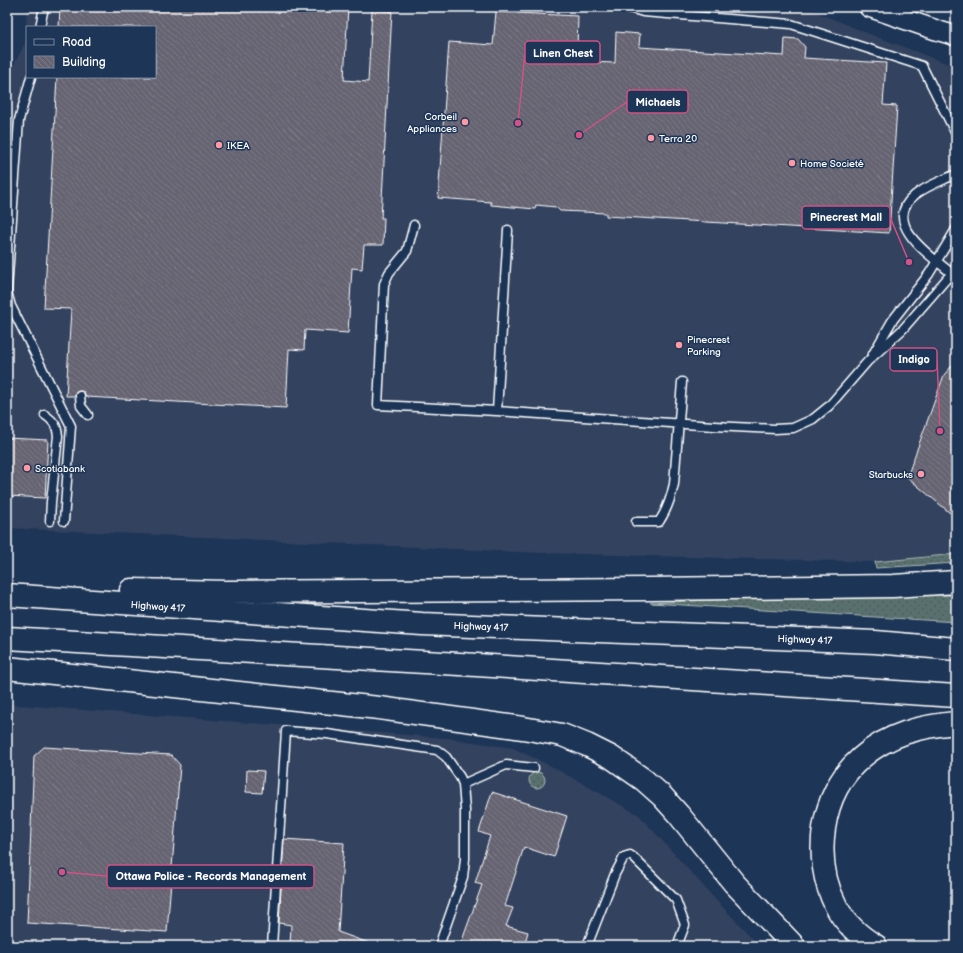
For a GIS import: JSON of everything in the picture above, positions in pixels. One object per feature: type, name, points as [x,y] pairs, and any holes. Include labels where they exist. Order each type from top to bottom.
[{"type":"highway","points":[[7,588],[258,591],[893,586],[956,582]]},
{"type":"highway","name":"Highway 417","points":[[7,595],[422,624],[875,642],[956,649]]},
{"type":"highway","points":[[7,638],[477,665],[956,696]]},
{"type":"highway","points":[[7,668],[379,708],[523,728],[562,735],[611,757],[644,780],[662,796],[734,883],[794,946]]},
{"type":"highway","points":[[876,946],[858,932],[846,920],[836,906],[828,888],[824,870],[822,844],[830,803],[847,773],[860,758],[876,746],[894,736],[910,731],[930,726],[956,723]]},
{"type":"street","points":[[879,9],[953,34]]},
{"type":"lane","points":[[40,26],[44,7]]},
{"type":"lane","points":[[626,7],[643,12],[791,24],[922,66],[956,134]]},
{"type":"lane","points":[[31,78],[19,120],[7,291],[12,306],[71,426],[64,521]]},
{"type":"lane","points":[[414,225],[407,251],[389,273],[384,284],[378,405],[497,411],[679,424],[775,429],[793,428],[804,424],[821,414],[868,361],[903,329],[955,273],[937,261],[908,234],[904,226],[904,211],[907,204],[917,193],[956,174]]},
{"type":"lane","points":[[868,361],[892,321],[929,274],[956,229]]},
{"type":"lane","points":[[497,411],[508,230]]},
{"type":"lane","points":[[636,522],[659,522],[665,513],[671,498],[674,484],[682,382]]},
{"type":"lane","points":[[80,396],[81,406],[88,416]]},
{"type":"lane","points":[[45,415],[57,426],[58,436],[50,502],[50,521]]},
{"type":"lane","points":[[272,946],[286,731],[327,734],[438,750],[446,757],[463,784],[465,860],[463,877],[439,946]]},
{"type":"lane","points":[[463,784],[506,765],[534,768]]},
{"type":"lane","points":[[587,946],[615,874],[624,857],[630,855],[676,900],[685,925],[677,946]]},
{"type":"shaded area","points":[[27,7],[804,7],[956,67],[956,554],[875,562],[542,553],[7,528],[7,78],[25,43]]},
{"type":"shaded area","points":[[7,704],[447,738],[513,748],[549,765],[639,815],[760,946],[7,946]]},
{"type":"green space","points":[[956,554],[956,563],[876,568],[875,562]]},
{"type":"green space","points":[[956,595],[956,622],[650,603],[772,597]]},
{"type":"green space","points":[[534,772],[540,772],[545,777],[543,786],[540,788],[534,788],[529,783],[529,777]]},
{"type":"building","name":"IKEA","points":[[60,7],[348,7],[344,80],[368,82],[372,10],[392,11],[381,218],[384,218],[383,245],[364,245],[362,269],[352,268],[348,333],[305,330],[304,350],[289,349],[286,408],[86,397],[84,392],[80,391],[76,392],[75,396],[66,396],[71,309],[44,308],[57,78],[156,78],[156,26],[59,26]]},
{"type":"building","points":[[496,12],[578,16],[577,50],[588,62],[615,63],[616,32],[640,34],[639,47],[784,56],[785,38],[798,39],[805,47],[804,58],[886,63],[883,105],[897,106],[889,233],[606,216],[606,213],[560,211],[556,207],[536,205],[535,209],[491,205],[491,202],[438,198],[449,42],[493,45]]},
{"type":"building","points":[[956,361],[956,518],[907,477],[944,375]]},
{"type":"building","name":"Scotiabank","points":[[7,438],[48,440],[45,498],[7,496]]},
{"type":"building","points":[[44,747],[171,755],[180,765],[167,932],[27,923],[34,756]]},
{"type":"building","points":[[247,770],[264,771],[262,793],[246,792]]},
{"type":"building","points":[[492,792],[567,816],[554,857],[524,847],[505,906],[513,908],[506,926],[528,932],[524,946],[460,946],[482,885],[475,883],[490,836],[479,832]]},
{"type":"building","points":[[284,839],[344,843],[338,932],[374,946],[290,946],[291,925],[279,923]]},
{"type":"place","name":"Corbeil Appliances","points":[[465,122]]},
{"type":"place","name":"Linen Chest","points":[[518,123]]},
{"type":"place","name":"Michaels","points":[[579,135]]},
{"type":"place","name":"Terra 20","points":[[651,138]]},
{"type":"place","name":"IKEA","points":[[219,145]]},
{"type":"place","name":"Home Societé","points":[[792,163]]},
{"type":"place","name":"Pinecrest Mall","points":[[909,262]]},
{"type":"place","name":"Pinecrest Parking","points":[[679,345]]},
{"type":"place","name":"Indigo","points":[[940,431]]},
{"type":"place","name":"Scotiabank","points":[[27,468]]},
{"type":"place","name":"Starbucks","points":[[921,474]]},
{"type":"place","name":"Ottawa Police - Records Management","points":[[62,872]]}]
